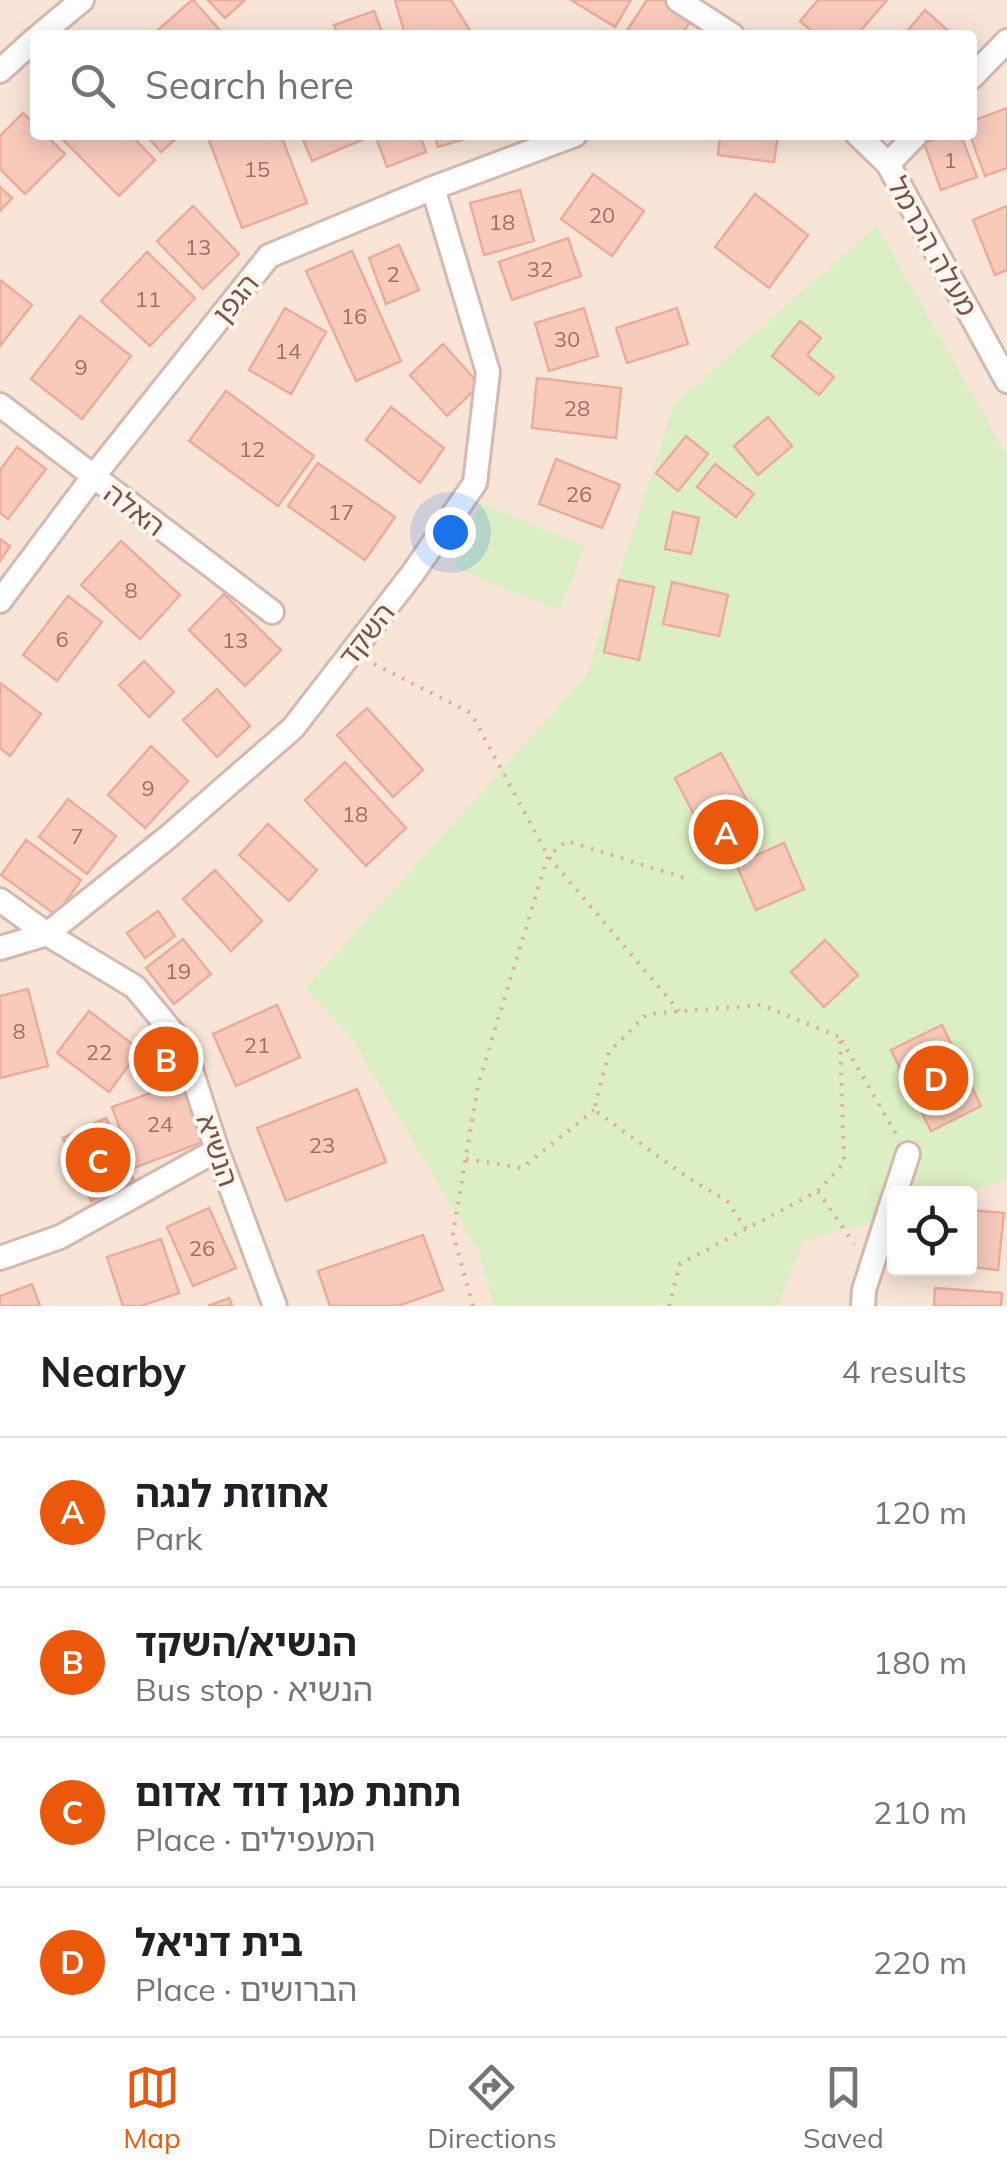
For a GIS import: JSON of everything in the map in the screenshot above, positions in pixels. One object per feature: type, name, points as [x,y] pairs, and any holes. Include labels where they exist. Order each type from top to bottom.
[{"type":"street","points":[[46,30],[82,0]]},
{"type":"street","points":[[678,0],[724,30]]},
{"type":"street","points":[[977,72],[1007,41]]},
{"type":"street","points":[[0,71],[30,44]]},
{"type":"street","name":"הגפן","points":[[0,602],[93,477],[269,256],[561,140]]},
{"type":"street","name":"מעלה הכרמל","points":[[863,140],[888,164],[1007,382]]},
{"type":"street","points":[[888,164],[911,140]]},
{"type":"street","name":"השקד","points":[[0,948],[47,934],[168,837],[293,728],[414,573],[475,483],[488,372],[432,188]]},
{"type":"street","name":"האלה","points":[[0,405],[272,612]]},
{"type":"street","name":"הנשיא","points":[[0,900],[134,988],[182,1044],[275,1306]]},
{"type":"street","points":[[0,1258],[60,1237],[217,1150]]},
{"type":"street","points":[[898,1186],[908,1154]]},
{"type":"street","points":[[863,1306],[864,1290],[887,1218]]},
{"type":"path","points":[[352,652],[471,713],[548,856],[679,1012]]},
{"type":"path","points":[[473,1306],[453,1234],[478,1085],[548,856],[567,841],[688,879]]},
{"type":"path","points":[[466,1159],[522,1168],[594,1110],[609,1052],[647,1014],[761,1005],[840,1037],[908,1154]]},
{"type":"path","points":[[669,1306],[680,1264],[818,1191],[844,1163],[840,1037]]},
{"type":"path","points":[[594,1110],[727,1201],[746,1230]]},
{"type":"path","points":[[818,1191],[870,1269]]},
{"type":"shaded area","points":[[0,0],[1007,0],[1007,1306],[0,1306]]},
{"type":"green space","points":[[877,226],[1007,455],[1007,1180],[977,1190],[977,1186],[887,1186],[887,1218],[803,1241],[778,1306],[494,1306],[479,1252],[352,1039],[305,988],[587,675],[674,404]]},
{"type":"green space","points":[[480,503],[585,546],[559,611],[454,567]]},
{"type":"building","points":[[192,0],[219,30],[158,30]]},
{"type":"building","points":[[208,0],[245,0],[225,18]]},
{"type":"building","points":[[395,0],[451,0],[470,30],[404,30]]},
{"type":"building","points":[[571,0],[631,0],[615,27]]},
{"type":"building","points":[[647,0],[664,0],[692,19],[684,30],[627,30]]},
{"type":"building","points":[[818,0],[887,0],[861,30],[810,30],[800,21]]},
{"type":"building","points":[[925,10],[947,30],[908,30]]},
{"type":"building","points":[[374,11],[381,30],[336,30],[334,25]]},
{"type":"building","points":[[1007,108],[1007,168],[985,176],[972,140],[977,140],[977,119]]},
{"type":"building","points":[[23,113],[30,120],[30,140],[51,140],[65,154],[25,194],[0,169],[0,136]]},
{"type":"building","points":[[63,140],[136,140],[155,160],[119,196]]},
{"type":"building","points":[[150,140],[174,140],[161,152]]},
{"type":"building","points":[[209,140],[283,140],[307,203],[242,228]]},
{"type":"building","points":[[303,140],[362,140],[312,161]]},
{"type":"building","points":[[377,140],[422,140],[426,152],[387,167]]},
{"type":"building","points":[[436,140],[461,140],[438,147]]},
{"type":"building","points":[[720,140],[777,140],[774,162],[718,155]]},
{"type":"building","points":[[963,140],[977,177],[941,190],[924,143]]},
{"type":"building","points":[[593,174],[644,211],[612,256],[561,219]]},
{"type":"building","points":[[0,187],[12,198],[0,211]]},
{"type":"building","points":[[520,190],[534,241],[484,255],[470,203]]},
{"type":"building","points":[[755,194],[808,235],[769,288],[715,247]]},
{"type":"building","points":[[193,206],[239,254],[203,289],[157,241]]},
{"type":"building","points":[[1007,206],[1007,270],[995,275],[973,220]]},
{"type":"building","points":[[568,238],[581,276],[512,300],[499,262]]},
{"type":"building","points":[[399,245],[419,290],[386,304],[369,258]]},
{"type":"building","points":[[352,251],[401,361],[356,381],[306,271]]},
{"type":"building","points":[[147,252],[195,298],[150,346],[101,301]]},
{"type":"building","points":[[0,280],[32,305],[0,346]]},
{"type":"building","points":[[285,308],[326,332],[291,394],[249,370]]},
{"type":"building","points":[[584,308],[598,356],[549,371],[535,323]]},
{"type":"building","points":[[677,308],[688,344],[627,363],[616,328]]},
{"type":"building","points":[[80,316],[131,356],[82,419],[31,379]]},
{"type":"building","points":[[800,321],[821,338],[807,355],[834,377],[819,395],[772,356]]},
{"type":"building","points":[[443,344],[480,385],[447,416],[410,375]]},
{"type":"building","points":[[537,378],[621,388],[616,438],[532,428]]},
{"type":"building","points":[[226,391],[314,456],[278,506],[189,441]]},
{"type":"building","points":[[391,407],[444,448],[420,483],[366,440]]},
{"type":"building","points":[[768,417],[792,446],[758,475],[734,446]]},
{"type":"building","points":[[686,436],[708,454],[678,491],[656,473]]},
{"type":"building","points":[[17,447],[46,469],[8,519],[0,513],[0,470]]},
{"type":"building","points":[[556,459],[620,485],[602,528],[539,504]]},
{"type":"building","points":[[318,463],[395,517],[365,560],[288,506]]},
{"type":"building","points":[[715,464],[754,494],[736,517],[697,487]]},
{"type":"building","points":[[673,512],[699,518],[691,554],[665,549]]},
{"type":"building","points":[[0,539],[10,546],[0,561]]},
{"type":"building","points":[[121,541],[180,595],[140,639],[81,585]]},
{"type":"building","points":[[619,580],[654,587],[639,660],[604,652]]},
{"type":"building","points":[[672,582],[728,595],[719,636],[663,624]]},
{"type":"building","points":[[224,594],[281,650],[245,686],[189,630]]},
{"type":"building","points":[[68,596],[102,622],[57,681],[23,655]]},
{"type":"building","points":[[144,661],[174,692],[149,717],[119,685]]},
{"type":"building","points":[[0,683],[41,714],[10,756],[0,748]]},
{"type":"building","points":[[217,689],[250,726],[217,757],[183,720]]},
{"type":"building","points":[[367,708],[423,770],[393,797],[337,735]]},
{"type":"building","points":[[151,746],[188,781],[145,828],[108,795]]},
{"type":"building","points":[[721,753],[751,808],[704,834],[675,778]]},
{"type":"building","points":[[345,762],[406,828],[366,866],[305,800]]},
{"type":"building","points":[[68,799],[116,836],[87,874],[39,837]]},
{"type":"building","points":[[268,824],[317,870],[289,901],[239,855]]},
{"type":"building","points":[[26,840],[81,880],[56,915],[1,875]]},
{"type":"building","points":[[784,843],[804,889],[756,910],[736,864]]},
{"type":"building","points":[[215,870],[262,921],[231,951],[183,899]]},
{"type":"building","points":[[158,911],[175,936],[145,958],[127,933]]},
{"type":"building","points":[[183,939],[211,974],[174,1004],[146,968]]},
{"type":"building","points":[[825,940],[858,975],[824,1007],[791,972]]},
{"type":"building","points":[[28,989],[48,1066],[0,1078],[0,996]]},
{"type":"building","points":[[277,1005],[300,1057],[236,1086],[213,1034]]},
{"type":"building","points":[[89,1011],[140,1050],[109,1092],[57,1053]]},
{"type":"building","points":[[942,1025],[981,1106],[931,1131],[891,1050]]},
{"type":"building","points":[[186,1080],[208,1140],[134,1168],[112,1107]]},
{"type":"building","points":[[357,1089],[386,1162],[286,1201],[257,1128]]},
{"type":"building","points":[[106,1118],[134,1181],[91,1201],[63,1138]]},
{"type":"building","points":[[209,1208],[236,1268],[193,1286],[167,1227]]},
{"type":"building","points":[[977,1211],[1004,1213],[998,1270],[977,1268]]},
{"type":"building","points":[[423,1235],[443,1290],[398,1306],[330,1306],[318,1271]]},
{"type":"building","points":[[161,1239],[179,1293],[141,1306],[123,1306],[107,1257]]},
{"type":"building","points":[[32,1284],[40,1306],[0,1306],[0,1296]]},
{"type":"building","points":[[935,1288],[1002,1293],[1001,1306],[934,1306]]},
{"type":"building","points":[[229,1298],[232,1306],[208,1306]]},
{"type":"place","name":"אחוזת לנגה","points":[[726,832]]},
{"type":"place","name":"הנשיא/השקד","points":[[166,1059]]},
{"type":"place","name":"בית דניאל","points":[[936,1078]]},
{"type":"place","name":"תחנת מגן דוד אדום","points":[[98,1160]]}]
